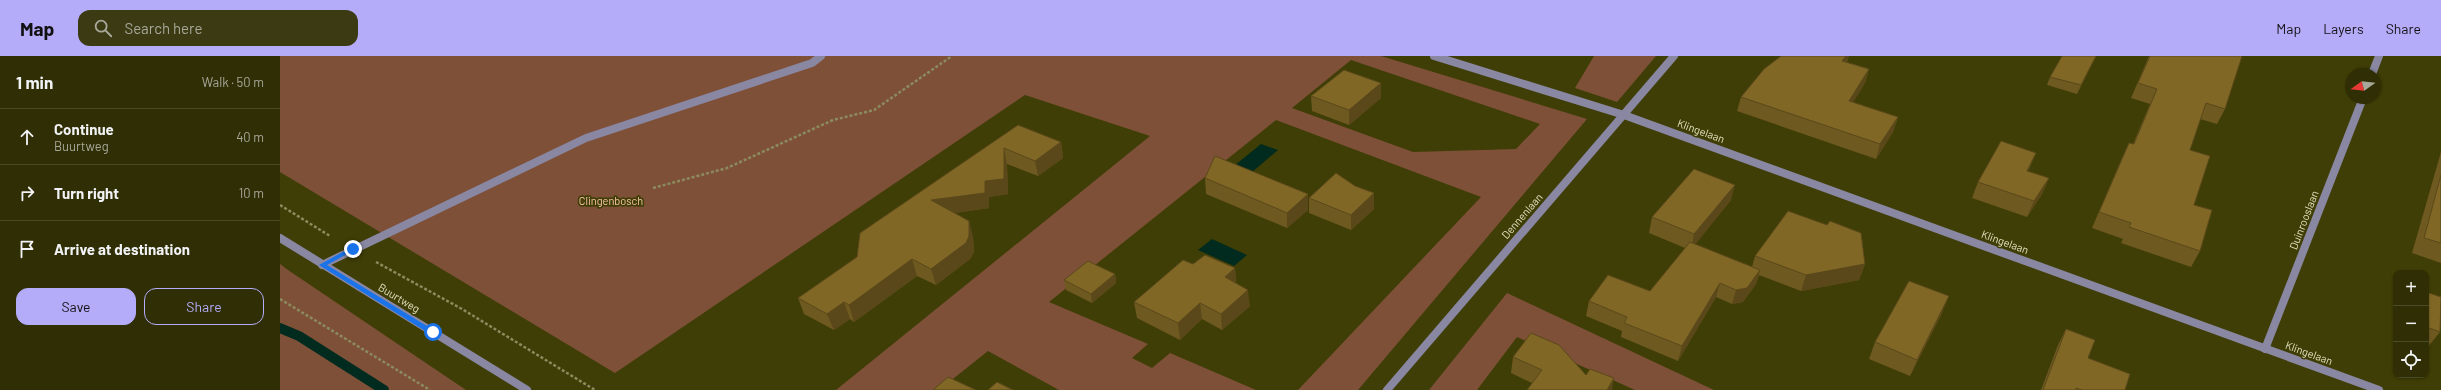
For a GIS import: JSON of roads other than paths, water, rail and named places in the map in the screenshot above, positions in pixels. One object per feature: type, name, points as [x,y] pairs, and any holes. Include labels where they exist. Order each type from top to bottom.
[{"type":"street","points":[[322,265],[586,138],[812,63],[821,56]]},
{"type":"street","name":"Klingelaan","points":[[1434,56],[1624,115],[2379,390]]},
{"type":"street","name":"Dennenlaan","points":[[1387,390],[1674,56]]},
{"type":"street","points":[[2374,68],[2379,56]]},
{"type":"street","name":"Duinrooslaan","points":[[2266,349],[2361,104]]},
{"type":"street","name":"Buurtweg","points":[[280,238],[527,390]]},
{"type":"waterway","points":[[280,328],[299,336],[384,390]]},
{"type":"park label","name":"Clingenbosch","points":[[611,201]]}]
